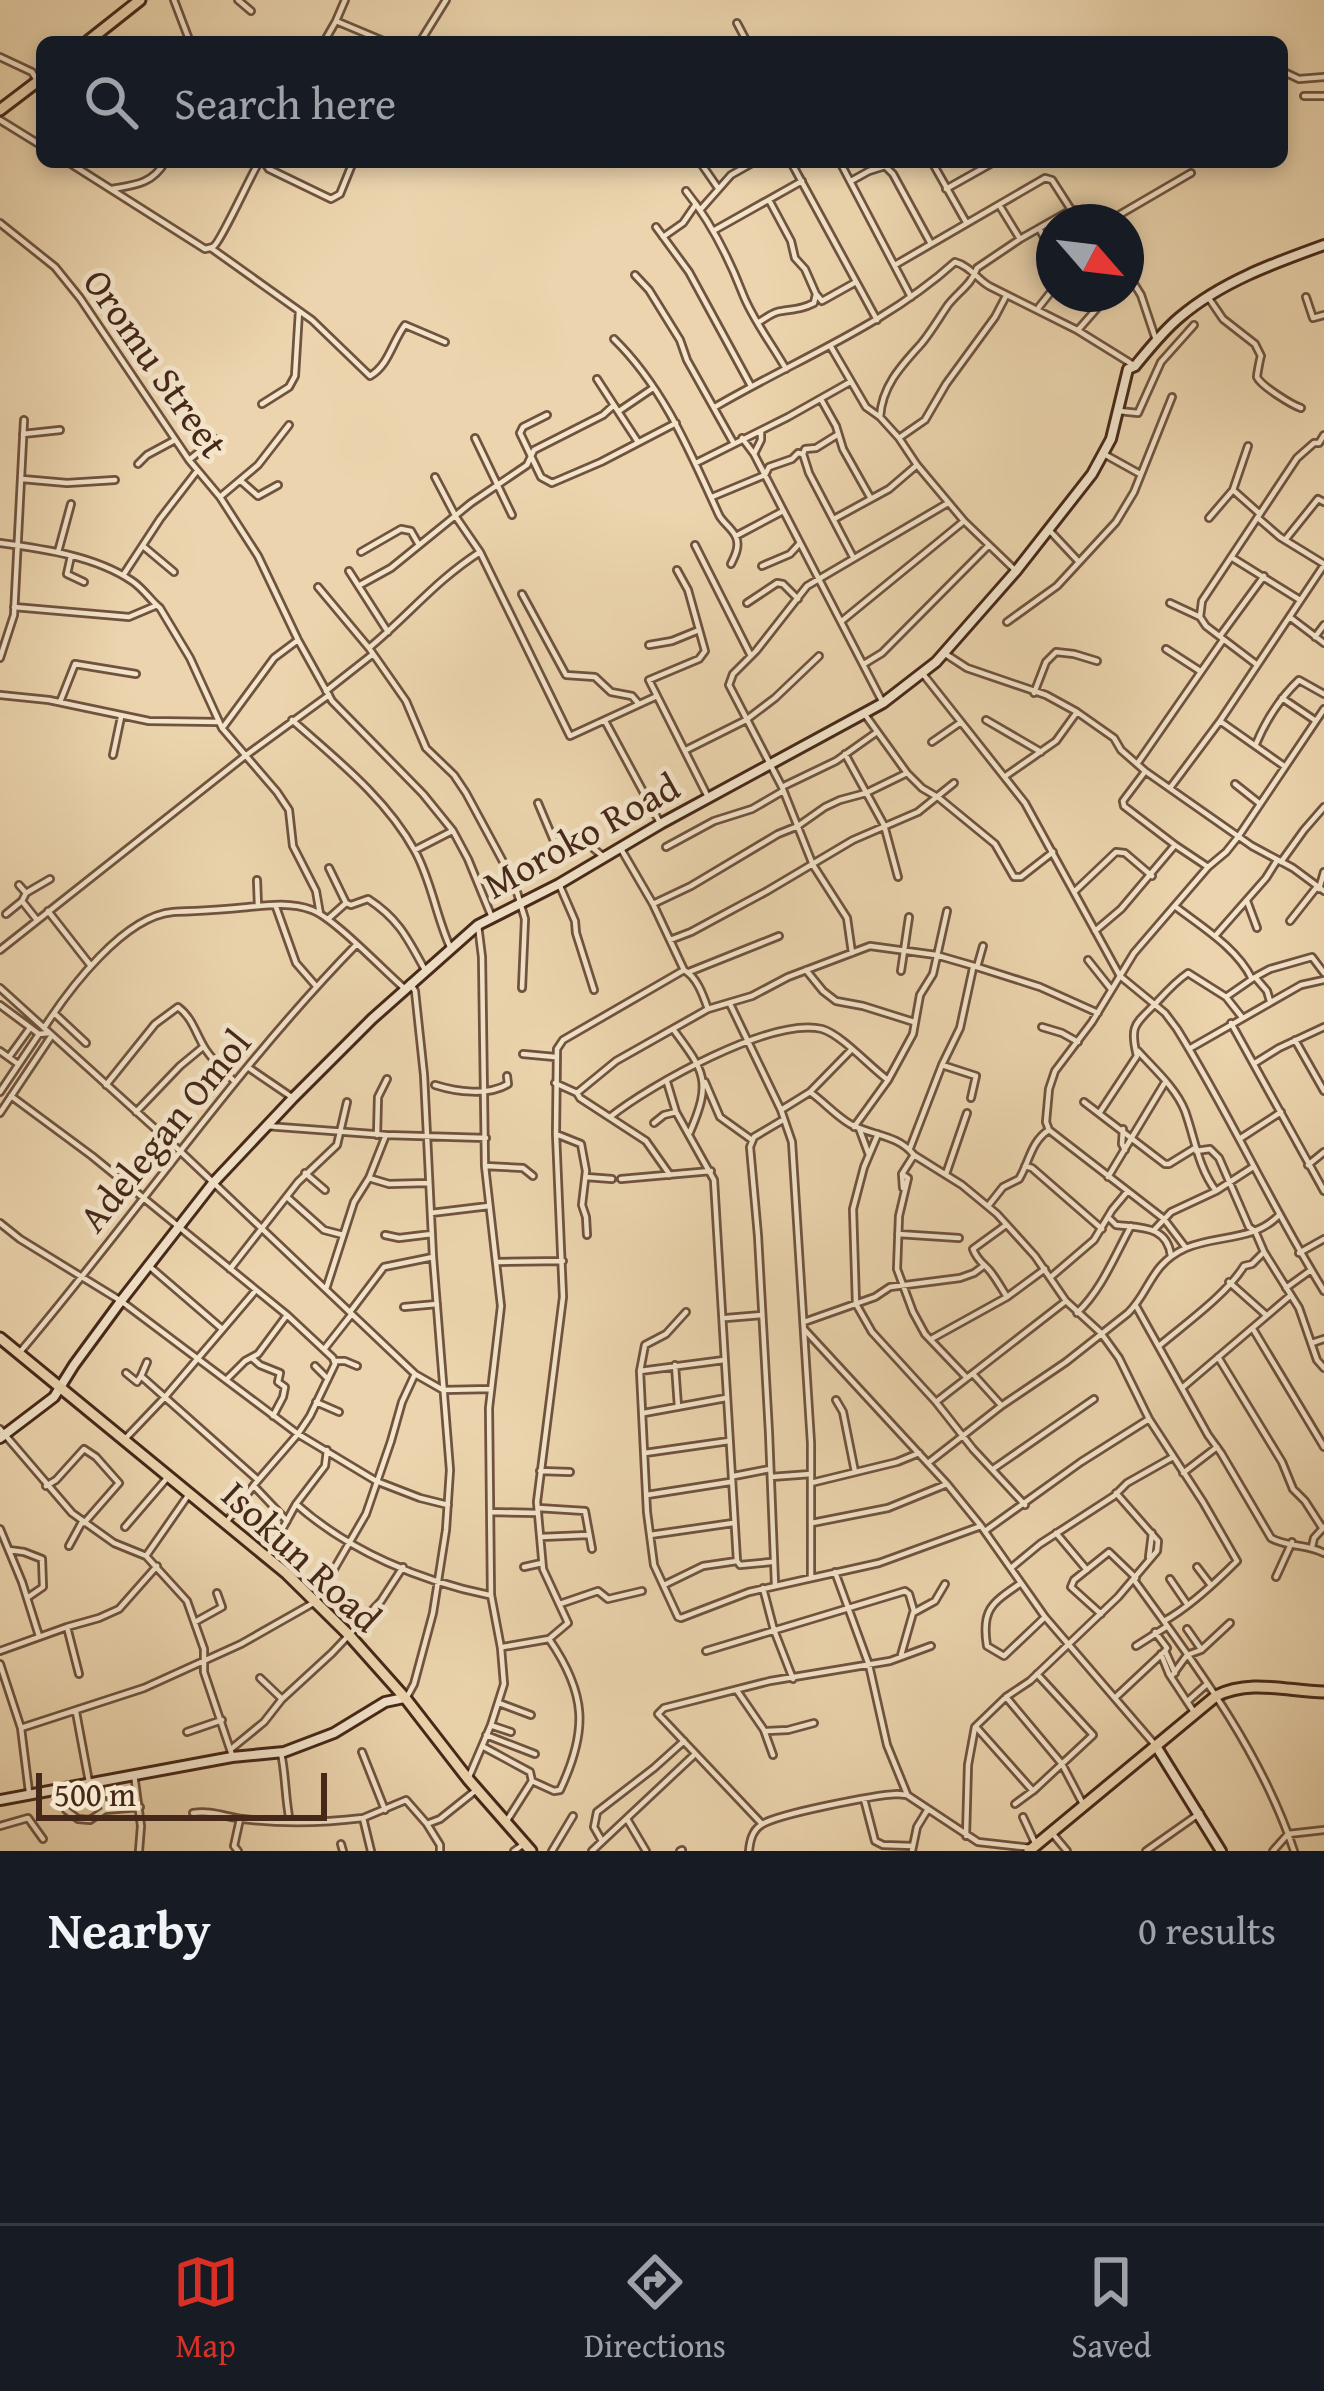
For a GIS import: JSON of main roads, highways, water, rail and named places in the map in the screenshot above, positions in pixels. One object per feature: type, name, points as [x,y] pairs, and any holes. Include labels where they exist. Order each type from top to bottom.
[{"type":"main road","points":[[95,36],[140,0]]},
{"type":"main road","points":[[0,110],[36,83]]},
{"type":"main road","name":"Isokun Road","points":[[0,1338],[267,1557],[349,1635],[506,1822],[523,1849]]},
{"type":"main road","points":[[1033,1848],[1216,1696],[1251,1686],[1324,1692]]}]
